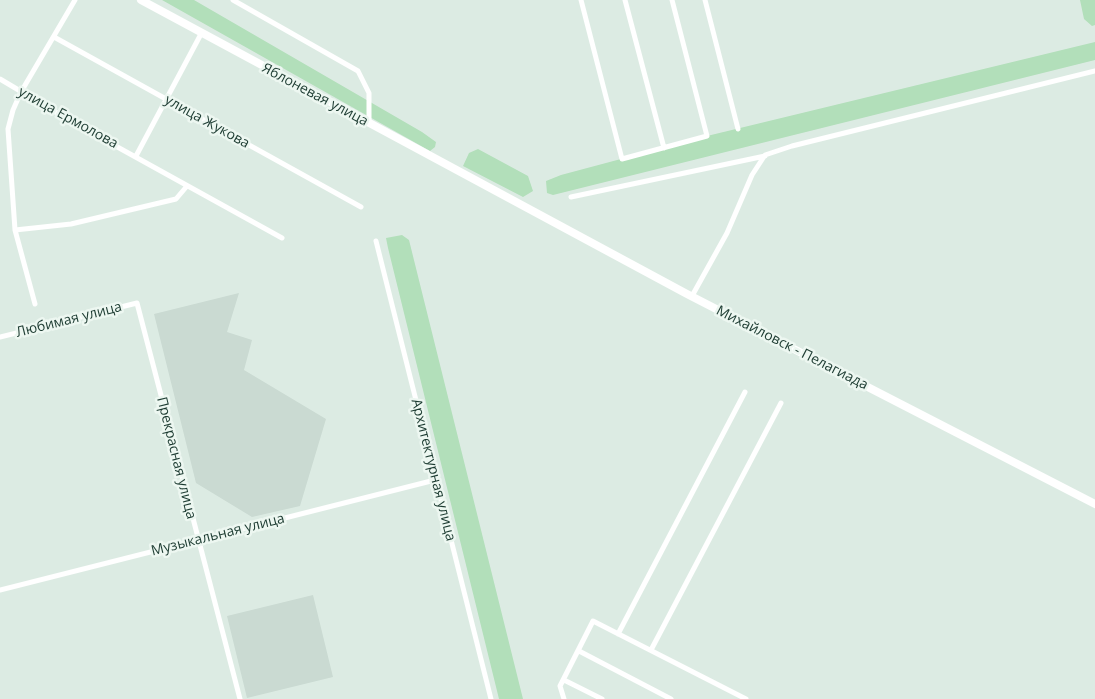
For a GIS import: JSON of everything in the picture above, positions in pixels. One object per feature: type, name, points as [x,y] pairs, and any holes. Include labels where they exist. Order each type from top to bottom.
[{"type":"street","points":[[35,304],[15,230],[8,129],[13,110],[21,92],[75,0]]},
{"type":"street","name":"Яблоневая улица","points":[[141,0],[490,188]]},
{"type":"street","points":[[233,0],[358,71],[369,93],[369,123]]},
{"type":"street","points":[[581,0],[622,159],[707,136],[672,0]]},
{"type":"street","points":[[626,0],[664,148]]},
{"type":"street","points":[[705,0],[738,129]]},
{"type":"street","points":[[136,156],[202,34]]},
{"type":"street","name":"улица Жукова","points":[[54,37],[361,207]]},
{"type":"street","points":[[571,197],[765,155],[792,146],[1095,71]]},
{"type":"street","name":"улица Ермолова","points":[[0,79],[66,119],[282,238]]},
{"type":"street","points":[[692,296],[727,234],[752,175],[765,155]]},
{"type":"street","points":[[15,230],[71,224],[176,199],[187,186]]},
{"type":"street","name":"Михайловск - Пелагиада","points":[[490,188],[692,296],[1095,504]]},
{"type":"street","name":"Архитектурная улица","points":[[376,241],[491,699]]},
{"type":"street","name":"Любимая улица","points":[[0,336],[137,303]]},
{"type":"street","name":"Прекрасная улица","points":[[137,303],[197,540],[240,699]]},
{"type":"street","points":[[618,634],[746,392]]},
{"type":"street","points":[[650,650],[781,403]]},
{"type":"street","name":"Музыкальная улица","points":[[0,590],[436,480]]},
{"type":"street","points":[[564,699],[560,686],[593,622],[746,699]]},
{"type":"street","points":[[579,651],[671,699]]},
{"type":"street","points":[[564,680],[602,699]]},
{"type":"shaded area","points":[[239,293],[227,332],[252,340],[244,370],[326,419],[300,506],[252,517],[196,483],[154,314]]},
{"type":"shaded area","points":[[313,595],[333,677],[247,698],[227,616]]},
{"type":"green space","points":[[162,0],[194,0],[422,132],[436,142],[435,147],[430,151]]},
{"type":"green space","points":[[1080,0],[1095,0],[1095,25],[1092,26],[1084,19]]},
{"type":"green space","points":[[1095,42],[1095,60],[553,195],[547,193],[546,181],[561,175],[707,136]]},
{"type":"green space","points":[[478,149],[528,176],[533,191],[523,197],[463,166],[469,153]]},
{"type":"green space","points":[[402,235],[409,240],[523,699],[499,699],[388,248],[386,238]]}]
